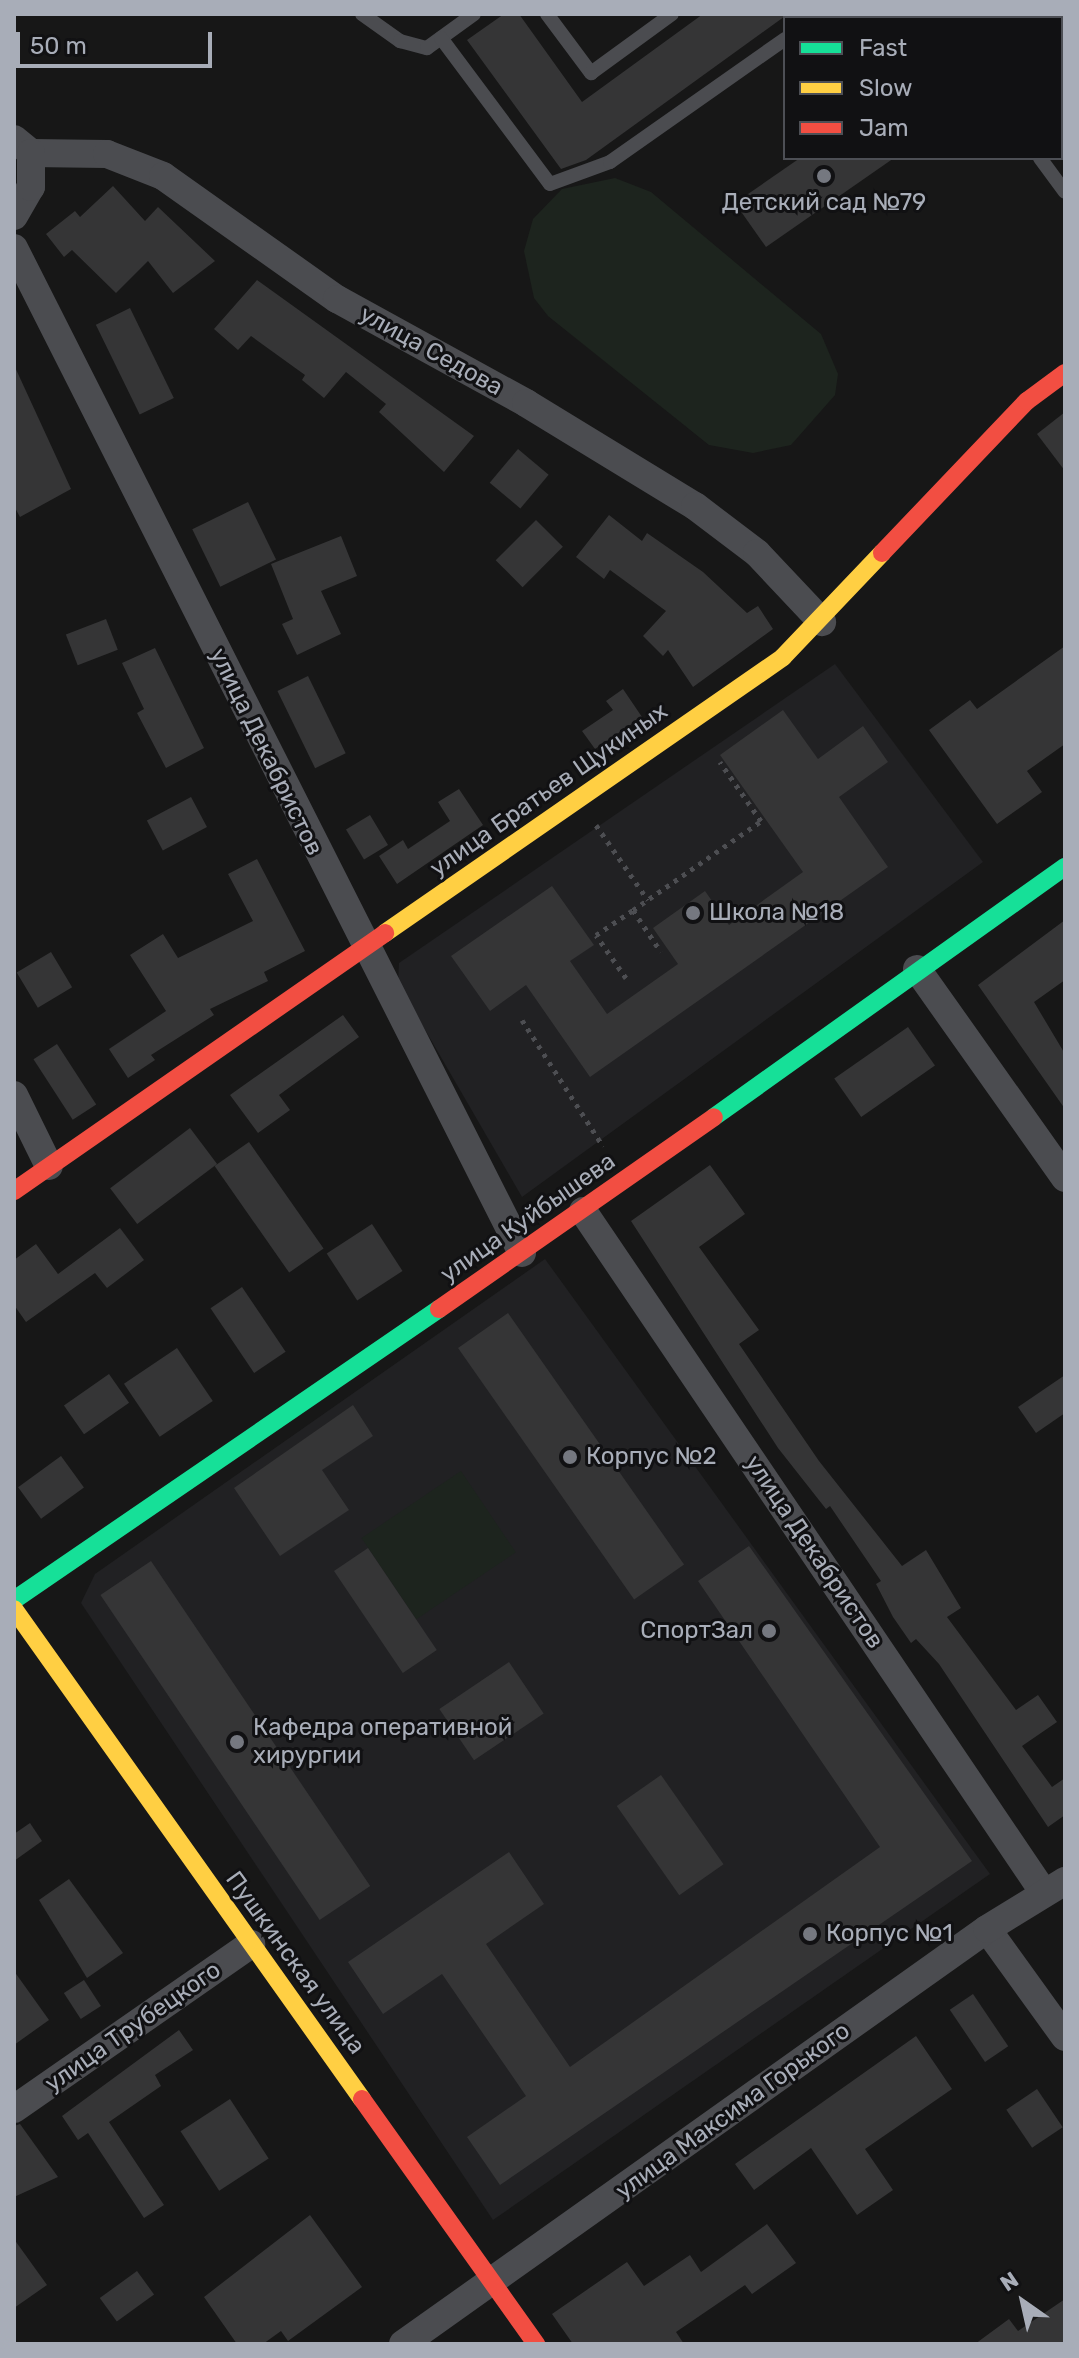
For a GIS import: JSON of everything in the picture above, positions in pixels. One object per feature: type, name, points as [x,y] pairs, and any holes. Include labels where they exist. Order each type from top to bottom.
[{"type":"street","points":[[14,216],[31,187],[22,146]]},
{"type":"street","name":"улица Седова","points":[[22,146],[107,154],[163,176],[337,299],[526,403],[695,506],[757,553],[822,622]]},
{"type":"street","name":"улица Декабристов","points":[[14,248],[522,1253]]},
{"type":"street","name":"улица Братьев Щукиных","points":[[14,1191],[369,949],[576,797],[783,657],[822,622],[1027,401],[1065,373]]},
{"type":"street","name":"улица Куйбышева","points":[[14,1600],[583,1211],[917,969],[1065,867]]},
{"type":"street","points":[[917,969],[1065,1178]]},
{"type":"street","points":[[14,1095],[49,1166]]},
{"type":"street","name":"улица Декабристов","points":[[583,1211],[1054,1887]]},
{"type":"street","name":"Пушкинская улица","points":[[14,1609],[536,2344]]},
{"type":"street","name":"улица Максима Горького","points":[[403,2344],[987,1929],[1054,1887]]},
{"type":"street","points":[[987,1929],[1065,2037]]},
{"type":"street","name":"улица Трубецкого","points":[[14,2109],[251,1944]]},
{"type":"lane","points":[[362,14],[400,41],[427,48],[474,14]]},
{"type":"lane","points":[[547,14],[591,73],[672,14]]},
{"type":"lane","points":[[441,38],[550,184],[610,162],[783,40]]},
{"type":"lane","points":[[1041,160],[1065,192]]},
{"type":"path","points":[[626,978],[596,935],[761,821],[720,762]]},
{"type":"path","points":[[576,797],[648,900]]},
{"type":"path","points":[[633,910],[661,952]]},
{"type":"path","points":[[522,1020],[603,1146]]},
{"type":"shaded area","points":[[615,178],[651,192],[821,334],[838,374],[835,395],[791,445],[753,453],[709,445],[548,316],[534,298],[524,251],[533,219],[562,189]]},
{"type":"shaded area","name":"Школа №18","points":[[835,664],[983,862],[522,1197],[398,983],[399,963]]},
{"type":"shaded area","points":[[545,1259],[990,1874],[493,2220],[81,1603],[95,1574]]},
{"type":"shaded area","points":[[461,1471],[516,1552],[416,1619],[362,1538]]},
{"type":"building","points":[[504,14],[519,14],[582,102],[703,14],[788,14],[586,160],[561,169],[467,40]]},
{"type":"building","points":[[797,160],[891,160],[766,247],[735,203]]},
{"type":"building","points":[[113,186],[145,221],[158,207],[215,261],[173,293],[148,261],[116,293],[72,250],[64,257],[46,234],[75,211],[80,217]]},
{"type":"building","points":[[257,280],[474,436],[444,472],[379,412],[386,404],[346,372],[324,398],[302,380],[305,375],[251,336],[238,350],[214,329]]},
{"type":"building","points":[[130,308],[174,398],[140,415],[96,325]]},
{"type":"building","points":[[14,365],[71,489],[20,517],[14,506]]},
{"type":"building","points":[[1065,412],[1065,471],[1037,434]]},
{"type":"building","points":[[518,449],[549,475],[520,508],[490,483]]},
{"type":"building","points":[[248,502],[276,560],[220,587],[192,529]]},
{"type":"building","points":[[609,515],[642,541],[647,533],[703,572],[747,613],[758,606],[773,629],[693,687],[668,650],[663,656],[643,636],[666,611],[610,570],[604,579],[576,557]]},
{"type":"building","points":[[536,520],[563,547],[523,587],[496,560]]},
{"type":"building","points":[[341,536],[357,576],[321,591],[341,634],[297,655],[282,624],[293,619],[271,564]]},
{"type":"building","points":[[106,619],[118,650],[78,665],[66,634]]},
{"type":"building","points":[[1065,646],[1065,744],[1027,771],[1042,792],[997,824],[929,730],[970,700],[977,709]]},
{"type":"building","points":[[155,648],[204,748],[166,768],[137,713],[144,709],[122,663]]},
{"type":"building","points":[[308,676],[346,753],[315,768],[277,691]]},
{"type":"building","points":[[623,689],[642,717],[595,749],[582,731],[613,710],[606,701]]},
{"type":"building","points":[[783,710],[818,759],[863,726],[888,762],[839,797],[888,867],[590,1077],[526,985],[490,1011],[451,956],[552,886],[594,945],[570,961],[607,1014],[678,964],[653,928],[705,891],[729,925],[803,872],[720,755]]},
{"type":"building","points":[[459,789],[483,825],[397,884],[379,856],[403,840],[408,849],[450,821],[438,802]]},
{"type":"building","points":[[191,797],[207,827],[163,850],[147,820]]},
{"type":"building","points":[[370,815],[388,845],[364,859],[346,829]]},
{"type":"building","points":[[257,859],[305,951],[264,972],[268,981],[210,1009],[214,1015],[151,1055],[155,1060],[128,1078],[109,1049],[166,1011],[130,955],[163,934],[178,958],[253,921],[228,874]]},
{"type":"building","points":[[1065,920],[1065,980],[1034,1002],[1065,1054],[1065,1109],[978,985]]},
{"type":"building","points":[[51,952],[72,987],[38,1008],[17,973]]},
{"type":"building","points":[[343,1015],[359,1037],[279,1095],[290,1110],[258,1133],[230,1095]]},
{"type":"building","points":[[908,1027],[935,1066],[861,1117],[834,1079]]},
{"type":"building","points":[[57,1044],[96,1104],[73,1120],[34,1059]]},
{"type":"building","points":[[190,1128],[217,1164],[137,1224],[110,1188]]},
{"type":"building","points":[[249,1142],[324,1248],[289,1273],[215,1166]]},
{"type":"building","points":[[710,1165],[745,1214],[699,1247],[759,1330],[739,1344],[819,1461],[902,1566],[926,1550],[961,1608],[947,1617],[1016,1710],[1038,1695],[1057,1722],[1022,1746],[1052,1787],[1065,1778],[1065,1815],[1048,1827],[939,1664],[916,1639],[911,1643],[893,1617],[876,1584],[881,1581],[830,1506],[826,1509],[778,1448],[631,1221]]},
{"type":"building","points":[[372,1224],[402,1271],[357,1300],[327,1253]]},
{"type":"building","points":[[120,1228],[144,1260],[107,1288],[95,1273],[26,1322],[14,1305],[14,1260],[36,1244],[58,1274]]},
{"type":"building","points":[[242,1287],[286,1352],[254,1373],[210,1308]]},
{"type":"building","name":"Корпус №2","points":[[508,1313],[684,1564],[634,1599],[458,1348]]},
{"type":"building","points":[[177,1348],[213,1401],[160,1437],[124,1384]]},
{"type":"building","points":[[109,1374],[129,1403],[84,1434],[64,1406]]},
{"type":"building","points":[[1065,1375],[1065,1413],[1036,1433],[1018,1407]]},
{"type":"building","points":[[353,1405],[373,1436],[322,1470],[349,1510],[280,1556],[234,1488]]},
{"type":"building","points":[[61,1456],[84,1488],[41,1519],[18,1487]]},
{"type":"building","points":[[749,1546],[972,1861],[500,2185],[467,2137],[526,2096],[442,1974],[383,2014],[348,1962],[509,1852],[544,1904],[486,1944],[570,2067],[880,1847],[698,1581]]},
{"type":"building","points":[[368,1548],[437,1650],[403,1673],[334,1571]]},
{"type":"building","points":[[151,1561],[370,1886],[320,1920],[100,1595]]},
{"type":"building","points":[[509,1662],[544,1713],[474,1760],[439,1709]]},
{"type":"building","points":[[661,1775],[724,1864],[679,1895],[617,1806]]},
{"type":"building","points":[[30,1823],[42,1841],[14,1861],[14,1834]]},
{"type":"building","points":[[69,1879],[123,1953],[87,1978],[39,1900]]},
{"type":"building","points":[[14,1971],[49,2020],[14,2045]]},
{"type":"building","points":[[84,1980],[101,2006],[81,2019],[64,1993]]},
{"type":"building","points":[[973,1994],[1008,2046],[985,2062],[950,2010]]},
{"type":"building","points":[[179,2030],[193,2050],[155,2075],[161,2086],[109,2122],[164,2205],[144,2218],[88,2133],[78,2140],[62,2116]]},
{"type":"building","points":[[916,2036],[952,2089],[865,2149],[893,2190],[857,2215],[811,2148],[754,2190],[735,2164]]},
{"type":"building","points":[[1037,2089],[1063,2127],[1032,2148],[1006,2110]]},
{"type":"building","points":[[230,2099],[269,2159],[219,2191],[181,2131]]},
{"type":"building","points":[[20,2124],[58,2177],[14,2197],[14,2126]]},
{"type":"building","points":[[310,2215],[362,2287],[288,2341],[281,2331],[263,2344],[237,2344],[204,2297]]},
{"type":"building","points":[[767,2224],[796,2263],[752,2294],[745,2285],[676,2332],[684,2344],[573,2344],[552,2314],[627,2262],[644,2286],[690,2255],[701,2272]]},
{"type":"building","points":[[14,2239],[47,2285],[14,2308]]},
{"type":"building","points":[[137,2271],[154,2294],[117,2321],[100,2298]]},
{"type":"building","points":[[1065,2299],[1065,2344],[975,2344],[1009,2319],[1018,2331]]},
{"type":"traffic: fast","points":[[714,1117],[1065,867]]},
{"type":"traffic: fast","points":[[14,1600],[439,1309]]},
{"type":"traffic: slow","points":[[385,933],[783,657],[882,553]]},
{"type":"traffic: slow","points":[[14,1609],[362,2099]]},
{"type":"traffic: jam","points":[[882,553],[1027,401],[1065,373]]},
{"type":"traffic: jam","points":[[14,1191],[385,933]]},
{"type":"traffic: jam","points":[[439,1309],[714,1117]]},
{"type":"traffic: jam","points":[[362,2099],[536,2344]]},
{"type":"place","name":"Детский сад №79","points":[[824,176]]},
{"type":"place","name":"Школа №18","points":[[693,913]]},
{"type":"place","name":"Корпус №2","points":[[570,1457]]},
{"type":"place","name":"СпортЗал","points":[[769,1631]]},
{"type":"place","name":"Кафедра оперативной хирургии","points":[[237,1742]]},
{"type":"place","name":"Корпус №1","points":[[810,1934]]}]
